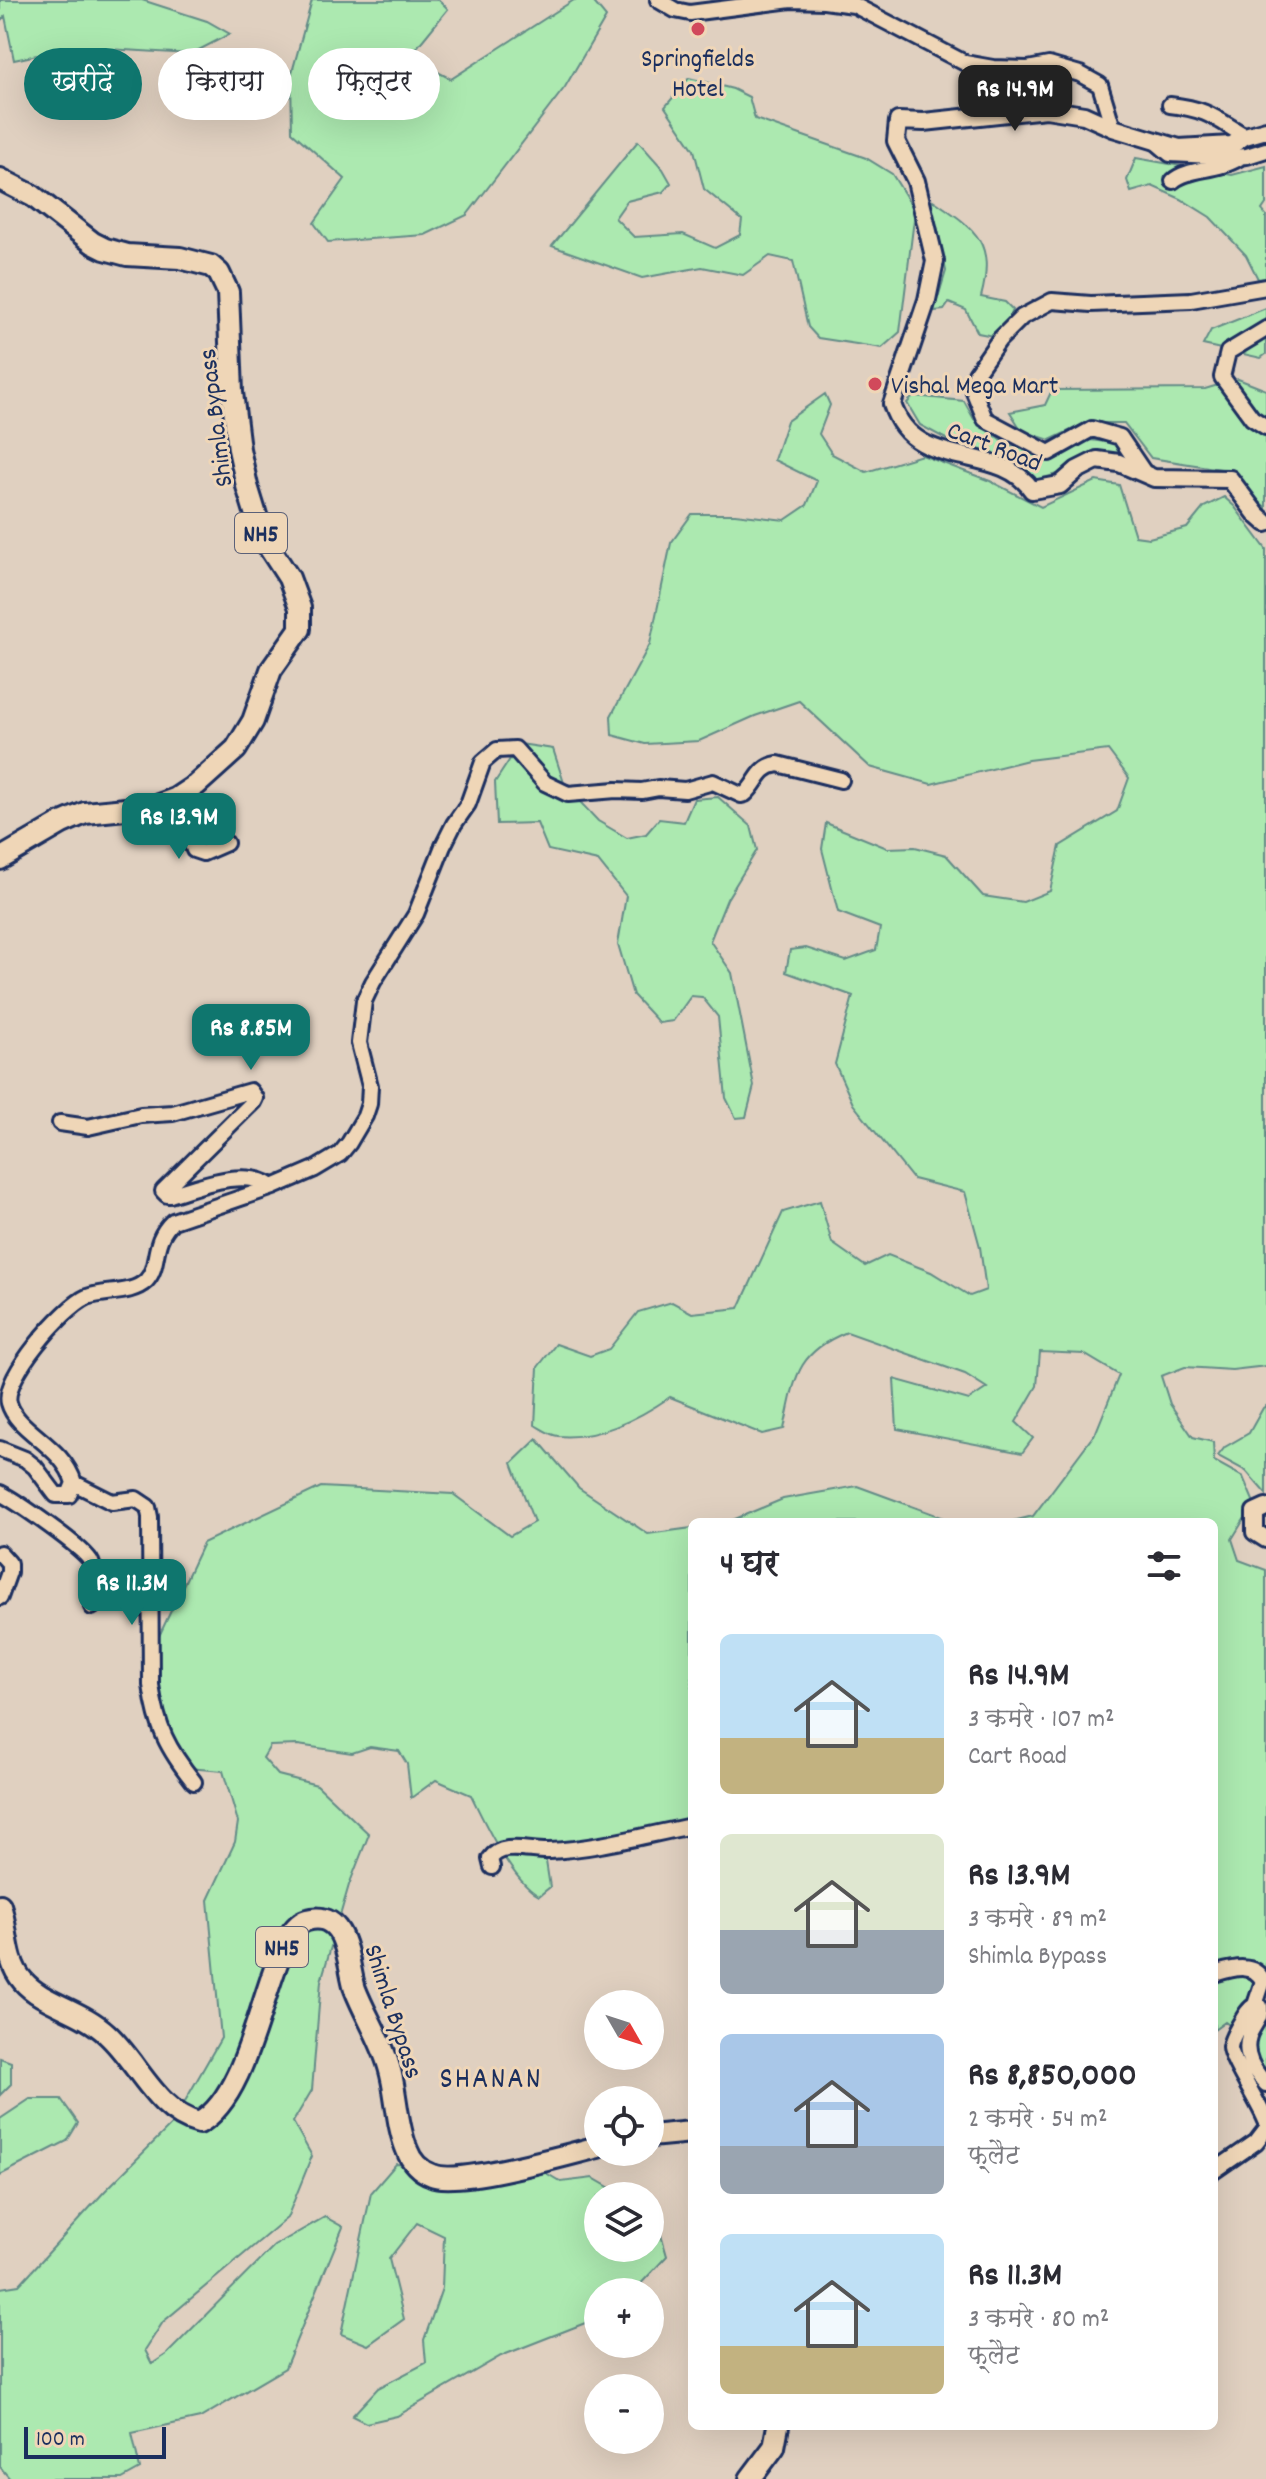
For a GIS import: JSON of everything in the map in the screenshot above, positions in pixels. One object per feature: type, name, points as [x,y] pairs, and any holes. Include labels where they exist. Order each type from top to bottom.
[{"type":"highway","name":"Shimla Bypass","points":[[0,179],[33,196],[105,249],[127,255],[180,258],[211,266],[219,273],[228,292],[232,392],[239,449],[254,513],[263,538],[295,591],[300,608],[300,629],[271,670],[253,721],[236,749],[196,785],[175,799],[156,806],[85,813],[0,859]]},
{"type":"highway","name":"Shimla Bypass","points":[[0,1905],[11,1961],[22,1981],[39,1995],[93,2021],[111,2037],[164,2103],[183,2119],[199,2123],[213,2115],[247,2056],[279,1954],[288,1935],[304,1920],[320,1919],[334,1925],[345,1941],[356,1991],[389,2067],[407,2150],[418,2167],[434,2176],[454,2177],[584,2150]]},
{"type":"highway","points":[[664,2135],[688,2132]]},
{"type":"highway","points":[[750,2479],[774,2447],[777,2430]]},
{"type":"main road","name":"Cart Road","points":[[1266,130],[1245,136],[1232,145],[1179,148],[1113,128],[1084,115],[1046,109],[924,122],[898,121],[896,141],[916,181],[935,261],[927,300],[892,404],[897,421],[918,443],[995,465],[1025,480],[1032,490],[1060,485],[1077,470],[1097,460],[1119,463],[1154,478],[1230,479],[1266,523]]},
{"type":"main road","points":[[1266,1507],[1255,1512],[1255,1532],[1266,1539]]},
{"type":"street","points":[[658,0],[675,10],[690,13],[791,0],[854,5],[965,63],[1028,69],[1049,65],[1080,74],[1100,85],[1113,128]]},
{"type":"street","points":[[1170,105],[1210,113],[1245,136]]},
{"type":"street","points":[[1156,142],[1170,154],[1241,157]]},
{"type":"street","points":[[1173,181],[1179,175],[1227,165],[1241,157],[1266,150]]},
{"type":"street","points":[[1145,474],[1120,437],[1092,429],[1049,453],[985,419],[974,392],[976,373],[999,340],[1022,317],[1052,301],[1091,304],[1191,300],[1266,287]]},
{"type":"street","points":[[1266,329],[1228,352],[1222,377],[1252,418],[1266,427]]},
{"type":"street","points":[[194,1782],[171,1753],[160,1732],[154,1710],[148,1507],[136,1499],[112,1502],[74,1483],[62,1458],[15,1415],[8,1401],[16,1374],[39,1342],[84,1298],[131,1289],[145,1282],[152,1272],[157,1242],[173,1221],[273,1187],[315,1169],[340,1154],[365,1116],[370,1086],[359,1043],[364,1001],[416,914],[443,846],[468,804],[483,762],[489,754],[497,750],[515,749],[545,783],[568,794],[658,788],[685,790],[713,782],[741,795],[745,794],[760,772],[778,764],[841,780]]},
{"type":"street","points":[[175,799],[194,850],[203,853],[226,843]]},
{"type":"street","points":[[60,1123],[88,1127],[141,1115],[173,1113],[250,1091],[255,1098],[248,1108],[163,1191],[170,1195],[250,1178],[273,1187]]},
{"type":"street","points":[[0,1449],[25,1459],[35,1467],[56,1495],[69,1495],[74,1483]]},
{"type":"street","points":[[2,1492],[81,1550],[91,1561],[94,1577],[92,1607]]},
{"type":"street","points":[[0,1553],[9,1563],[9,1572],[0,1597]]},
{"type":"street","points":[[492,1867],[490,1859],[495,1851],[503,1848],[532,1852],[565,1850],[688,1827]]},
{"type":"street","points":[[1218,1973],[1234,1968],[1252,1969],[1260,1974],[1263,1981],[1255,2005],[1235,2033],[1230,2047],[1232,2057],[1254,2093],[1266,2121]]},
{"type":"street","points":[[1255,2005],[1260,2006],[1261,2015],[1249,2037],[1247,2051],[1251,2065],[1266,2084]]},
{"type":"street","points":[[1218,2168],[1263,2137],[1266,2129]]},
{"type":"green space","points":[[0,0],[142,0],[207,21],[230,34],[203,48],[158,48],[158,52],[142,51],[142,48],[24,48],[24,58],[14,60],[5,16],[0,21]]},
{"type":"green space","points":[[312,0],[439,0],[448,9],[416,48],[308,48],[308,120],[440,120],[440,73],[451,79],[574,0],[592,0],[606,17],[565,87],[467,215],[425,235],[328,242],[314,223],[345,179],[292,132],[292,72]]},
{"type":"green space","points":[[689,78],[733,89],[749,97],[755,119],[866,158],[892,174],[915,211],[900,332],[882,348],[818,338],[808,327],[793,261],[770,256],[743,275],[702,267],[642,278],[552,246],[638,141],[671,183],[663,192],[627,201],[615,218],[634,237],[683,234],[715,248],[740,235],[742,220],[704,189],[694,150],[665,107]]},
{"type":"green space","points":[[1136,158],[1232,175],[1266,166],[1266,204],[1262,210],[1266,215],[1266,278],[1258,279],[1246,255],[1210,217],[1152,186],[1131,192],[1127,180]]},
{"type":"green space","points":[[933,200],[978,238],[986,262],[981,297],[1005,302],[1013,310],[1007,324],[993,336],[978,333],[966,310],[949,303],[944,310],[934,311],[946,271],[930,207]]},
{"type":"green space","points":[[1266,308],[1266,354],[1261,358],[1203,345],[1211,330]]},
{"type":"green space","points":[[1238,379],[1266,390],[1266,508],[1227,470],[1151,458],[1124,423],[1086,423],[1050,440],[1022,431],[1010,412],[1045,405],[1052,390],[1205,389]]},
{"type":"green space","points":[[825,394],[830,405],[819,434],[832,454],[866,472],[922,455],[990,481],[1041,507],[1096,481],[1119,485],[1135,536],[1149,538],[1187,528],[1204,507],[1224,497],[1266,549],[1266,1366],[1232,1370],[1185,1367],[1161,1376],[1170,1404],[1193,1437],[1213,1442],[1214,1461],[1243,1477],[1254,1503],[1232,1539],[1239,1560],[1266,1570],[1266,2075],[1248,2051],[1246,2037],[1225,2022],[1218,2027],[1218,1518],[1025,1518],[1033,1516],[1096,1432],[1119,1375],[1084,1354],[1040,1352],[1037,1386],[1016,1422],[1033,1438],[1022,1453],[897,1429],[894,1379],[969,1400],[987,1388],[965,1374],[847,1332],[830,1340],[807,1359],[795,1382],[784,1429],[762,1434],[670,1397],[631,1420],[588,1435],[558,1436],[535,1425],[538,1367],[556,1344],[590,1356],[609,1349],[638,1312],[672,1302],[692,1313],[739,1308],[783,1212],[820,1201],[832,1243],[865,1266],[888,1255],[931,1272],[970,1296],[986,1290],[980,1247],[965,1192],[913,1179],[853,1104],[835,1064],[853,996],[786,972],[790,950],[806,948],[846,961],[876,950],[880,928],[838,912],[822,849],[826,823],[887,848],[915,847],[946,855],[983,896],[1023,902],[1050,891],[1060,846],[1117,811],[1129,778],[1108,750],[1028,760],[931,784],[870,767],[799,701],[755,716],[699,741],[645,744],[612,735],[611,716],[650,644],[671,543],[692,514],[735,514],[785,520],[807,505],[817,481],[774,460],[787,421]]},
{"type":"green space","points":[[914,396],[964,401],[974,419],[1008,445],[1039,454],[1090,440],[1114,443],[1119,453],[1083,457],[1058,474],[1036,480],[920,425],[907,403]]},
{"type":"green space","points":[[520,744],[553,749],[565,786],[598,821],[627,838],[646,834],[659,819],[684,822],[694,799],[718,797],[751,826],[757,850],[727,899],[710,941],[732,973],[754,1086],[746,1117],[736,1118],[726,1098],[718,1017],[702,997],[691,996],[673,1021],[659,1023],[633,995],[618,944],[626,896],[598,861],[548,850],[537,823],[497,824],[495,782]]},
{"type":"green space","points":[[1266,1406],[1266,1494],[1246,1471],[1218,1456],[1225,1447],[1249,1433]]},
{"type":"green space","points":[[537,1439],[579,1488],[648,1534],[688,1529],[688,1825],[583,1843],[543,1842],[550,1887],[539,1896],[509,1865],[471,1795],[436,1780],[411,1798],[407,1764],[399,1751],[370,1747],[352,1753],[298,1745],[270,1746],[263,1758],[278,1775],[317,1785],[369,1834],[349,1885],[321,1981],[312,2090],[293,2122],[312,2156],[287,2218],[163,2322],[145,2350],[152,2364],[167,2354],[274,2246],[325,2217],[343,2227],[285,2368],[200,2418],[132,2433],[140,2469],[122,2479],[10,2479],[0,2467],[0,2288],[19,2285],[105,2191],[172,2124],[221,2038],[208,1900],[235,1842],[238,1822],[223,1771],[176,1767],[156,1730],[144,1668],[203,1543],[321,1487],[453,1494],[510,1536],[534,1522],[512,1463]]},
{"type":"green space","points":[[857,1486],[944,1518],[738,1518],[783,1499]]},
{"type":"green space","points":[[0,2058],[11,2062],[11,2084],[0,2095]]},
{"type":"green space","points":[[30,2099],[61,2099],[78,2123],[67,2141],[0,2175],[0,2119]]},
{"type":"green space","points":[[396,2164],[485,2171],[536,2167],[561,2182],[593,2178],[600,2182],[584,2182],[584,2262],[661,2262],[646,2278],[584,2278],[584,2323],[501,2356],[397,2416],[366,2423],[352,2416],[378,2388],[426,2363],[424,2340],[442,2288],[444,2236],[417,2223],[389,2259],[404,2319],[368,2345],[341,2334],[371,2193]]},
{"type":"place","name":"Springfields Hotel","points":[[698,29]]},
{"type":"place","name":"Vishal Mega Mart","points":[[875,384]]},
{"type":"district","name":"SHANAN","points":[[491,2077]]}]
